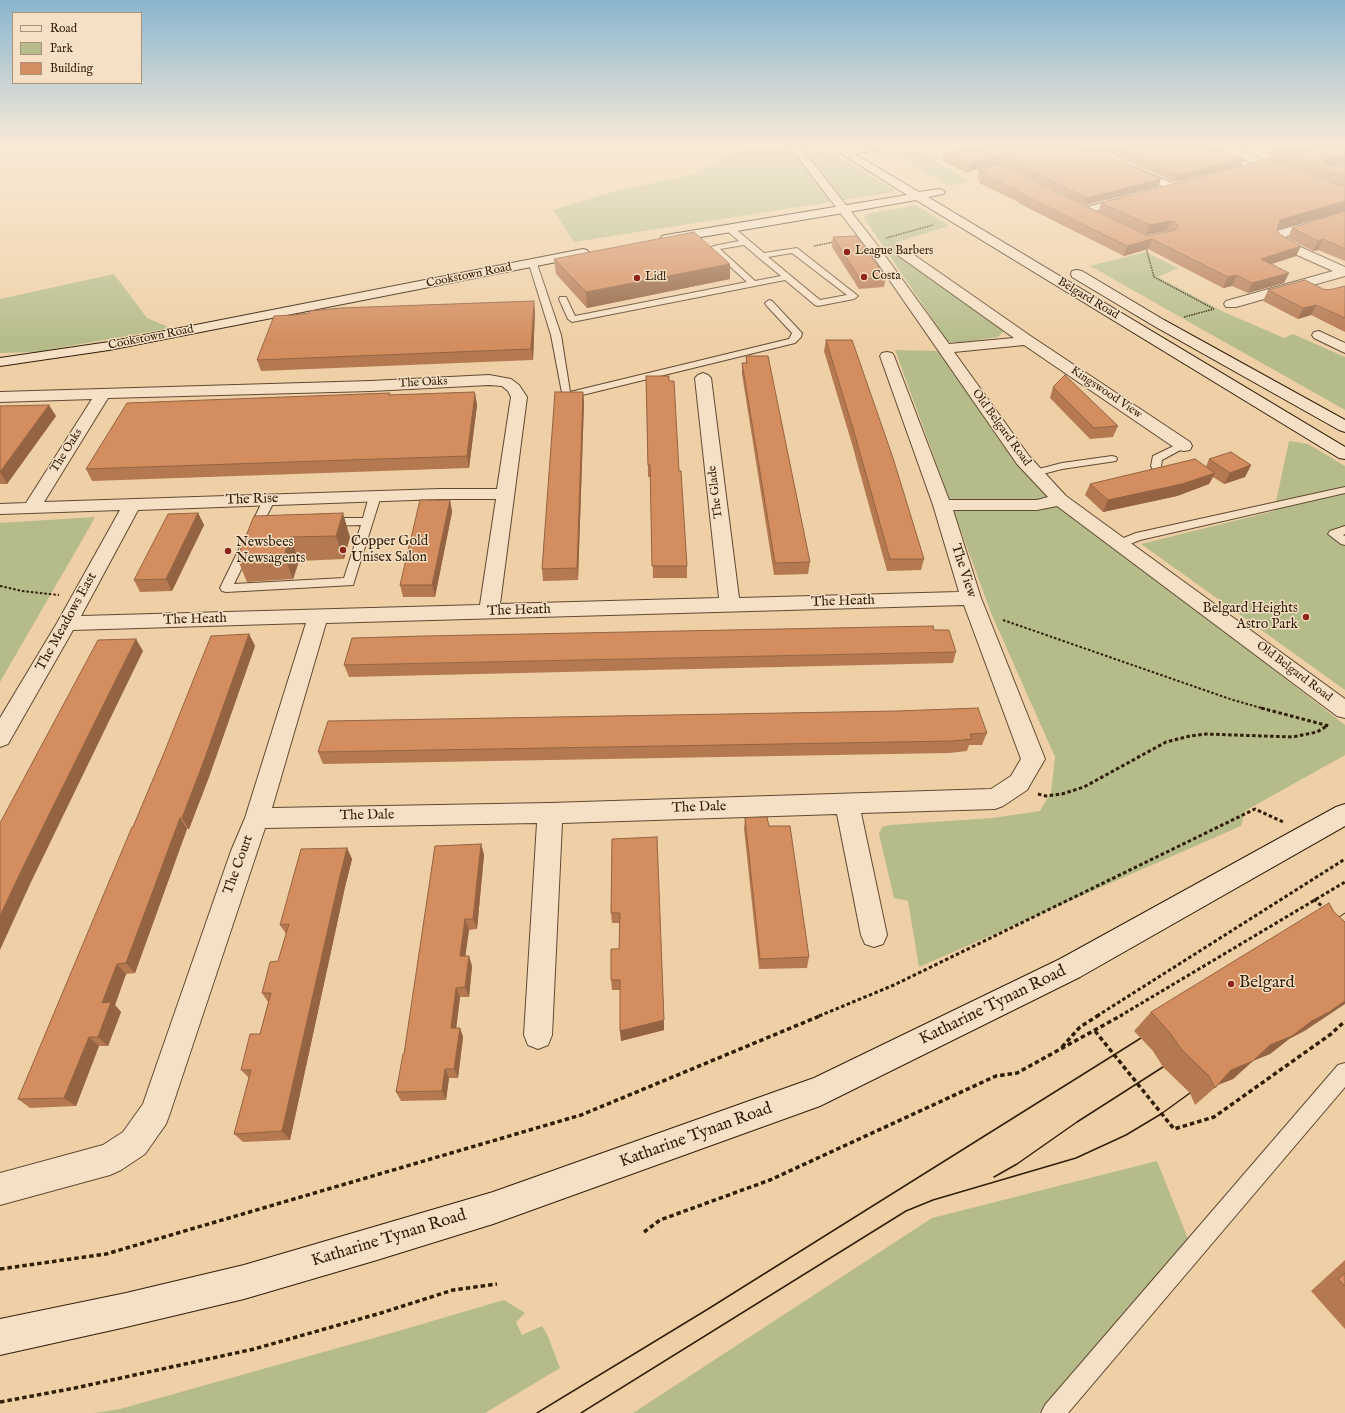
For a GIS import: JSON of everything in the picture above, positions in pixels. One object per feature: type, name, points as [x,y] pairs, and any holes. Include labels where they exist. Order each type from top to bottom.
[{"type":"street","points":[[654,241],[843,210]]},
{"type":"street","name":"Old Belgard Road","points":[[843,210],[874,249],[1023,460],[1060,500],[1345,710]]},
{"type":"street","name":"Belgard Road","points":[[954,210],[1295,425],[1345,454]]},
{"type":"street","points":[[1080,210],[1097,218]]},
{"type":"street","points":[[1344,272],[1292,248],[1280,240],[1281,234],[1345,214]]},
{"type":"street","name":"Cookstown Road","points":[[0,362],[109,346],[594,251]]},
{"type":"street","name":"Kingswood View","points":[[903,253],[1027,340],[1183,445]]},
{"type":"street","name":"Belgard Road","points":[[1063,266],[1159,323],[1345,427]]},
{"type":"street","points":[[1231,304],[1344,272]]},
{"type":"street","points":[[1319,335],[1345,349]]},
{"type":"street","points":[[944,349],[1027,340]]},
{"type":"street","name":"The View","points":[[887,356],[942,505],[971,598],[1034,759],[1025,788]]},
{"type":"street","name":"The Glade","points":[[703,378],[730,605]]},
{"type":"street","name":"The Oaks","points":[[0,397],[489,380],[506,382],[514,388],[519,397],[489,612]]},
{"type":"street","name":"The Oaks","points":[[31,508],[103,394]]},
{"type":"street","name":"The Rise","points":[[0,509],[375,496],[505,494]]},
{"type":"street","points":[[942,505],[1037,505],[1060,500]]},
{"type":"street","name":"The Meadows East","points":[[0,738],[67,624],[132,505]]},
{"type":"street","name":"The Heath","points":[[67,624],[971,598]]},
{"type":"street","name":"The Court","points":[[0,1189],[110,1159],[134,1143],[155,1113],[244,851],[257,818],[318,616]]},
{"type":"street","name":"The Dale","points":[[257,818],[550,813],[994,799],[1025,788]]},
{"type":"street","points":[[847,804],[874,935]]},
{"type":"street","points":[[538,1035],[550,813]]},
{"type":"street","name":"Katharine Tynan Road","points":[[0,1337],[126,1310],[244,1282],[378,1244],[500,1205],[820,1091],[1070,968],[1345,814]]},
{"type":"lane","points":[[729,228],[746,242],[762,256],[818,303],[854,296],[794,250],[762,256]]},
{"type":"lane","points":[[746,242],[714,248],[753,283]]},
{"type":"lane","points":[[533,264],[556,335],[566,396],[792,341],[796,337],[797,333],[769,303]]},
{"type":"lane","points":[[563,299],[572,318],[787,277]]},
{"type":"lane","points":[[1159,472],[1156,466],[1157,458],[1183,445]]},
{"type":"lane","points":[[1035,473],[1062,466],[1112,459]]},
{"type":"lane","points":[[1120,544],[1136,537],[1345,490]]},
{"type":"lane","points":[[268,500],[226,588],[349,582],[375,496]]},
{"type":"lane","points":[[320,523],[368,521]]},
{"type":"lane","points":[[256,525],[280,524]]},
{"type":"lane","points":[[1345,530],[1334,534],[1345,541]]},
{"type":"lane","points":[[1053,1413],[1345,1072]]},
{"type":"path","points":[[881,237],[886,238],[938,224]]},
{"type":"path","points":[[794,250],[839,241]]},
{"type":"path","points":[[1146,248],[1154,277],[1214,309],[1180,318]]},
{"type":"path","points":[[0,586],[43,594],[61,595]]},
{"type":"path","points":[[1001,619],[1233,700],[1333,728]]},
{"type":"path","points":[[1025,788],[1046,796],[1062,794],[1084,787],[1166,742],[1190,736],[1206,734],[1293,737],[1312,734],[1327,726]]},
{"type":"path","points":[[0,1269],[106,1254],[581,1115],[894,985],[1255,809]]},
{"type":"path","points":[[1061,1049],[1080,1027],[1345,859]]},
{"type":"path","points":[[644,1232],[660,1220],[770,1180],[996,1076],[1017,1072],[1095,1031],[1345,882]]},
{"type":"path","points":[[1314,900],[1328,911]]},
{"type":"path","points":[[1095,1031],[1174,1129],[1214,1117],[1331,1034],[1345,1021]]},
{"type":"path","points":[[0,1402],[76,1388],[254,1349],[381,1313],[453,1290],[498,1284]]},
{"type":"green space","points":[[553,210],[779,210],[574,242]]},
{"type":"green space","points":[[889,210],[924,210],[949,226],[895,243],[1005,330],[998,337],[964,342],[948,342],[864,218],[867,214]]},
{"type":"green space","points":[[1146,252],[1178,268],[1158,277],[1224,312],[1284,338],[1293,334],[1345,357],[1345,410],[1090,266]]},
{"type":"green space","points":[[114,274],[147,318],[171,328],[36,352],[0,353],[0,299]]},
{"type":"green space","points":[[895,350],[938,351],[1017,462],[1119,549],[1345,725],[1345,755],[1245,811],[1241,826],[919,967],[908,901],[894,898],[879,834],[882,827],[890,825],[992,818],[1040,811],[1051,792],[1055,757],[991,613]]},
{"type":"green space","points":[[1289,441],[1308,444],[1345,466],[1345,690],[1141,544],[1274,511]]},
{"type":"green space","points":[[95,517],[88,530],[0,682],[0,523]]},
{"type":"green space","points":[[1157,1161],[1189,1241],[1039,1413],[633,1413],[932,1218]]},
{"type":"green space","points":[[504,1300],[525,1313],[516,1322],[522,1335],[542,1326],[547,1334],[560,1368],[485,1413],[94,1413],[120,1409]]},
{"type":"building","points":[[1054,210],[1094,210],[1148,236],[1175,230],[1178,225],[1175,222],[1170,221],[1150,225],[1116,210],[1314,210],[1280,220],[1277,230],[1279,234],[1301,246],[1261,259],[1289,273],[1252,283],[1237,275],[1228,277],[1152,239],[1127,246]]},
{"type":"building","points":[[1345,211],[1345,249],[1323,239],[1318,241],[1292,228]]},
{"type":"building","points":[[694,232],[730,264],[586,292],[554,259]]},
{"type":"building","points":[[856,236],[886,277],[860,279],[833,237]]},
{"type":"building","points":[[1305,280],[1325,290],[1345,286],[1345,318],[1316,305],[1303,308],[1268,290]]},
{"type":"building","points":[[534,301],[531,349],[257,360],[274,316],[294,315],[309,313],[310,311],[341,308]]},
{"type":"building","points":[[826,340],[852,340],[893,458],[924,559],[890,559]]},
{"type":"building","points":[[746,356],[768,356],[810,562],[775,563],[742,363],[747,363]]},
{"type":"building","points":[[1065,375],[1118,426],[1094,428],[1053,387]]},
{"type":"building","points":[[646,376],[669,376],[669,381],[674,381],[679,471],[681,471],[687,566],[652,566]]},
{"type":"building","points":[[474,392],[475,394],[467,456],[86,469],[127,403],[390,393],[389,395]]},
{"type":"building","points":[[555,392],[583,392],[577,568],[542,569]]},
{"type":"building","points":[[49,405],[0,472],[0,406]]},
{"type":"building","points":[[1231,452],[1251,465],[1230,473],[1209,459]]},
{"type":"building","points":[[1195,459],[1215,473],[1182,484],[1108,500],[1090,484]]},
{"type":"building","points":[[420,500],[450,500],[432,585],[400,585]]},
{"type":"building","points":[[198,513],[166,579],[134,580],[168,514]]},
{"type":"building","points":[[343,513],[336,536],[290,537],[284,556],[237,558],[254,516]]},
{"type":"building","points":[[933,626],[934,630],[949,630],[956,652],[344,665],[352,638]]},
{"type":"building","points":[[249,634],[202,766],[182,818],[180,818],[126,963],[117,964],[102,1003],[111,1002],[98,1037],[89,1037],[64,1098],[18,1099],[162,758],[211,636]]},
{"type":"building","points":[[136,639],[0,916],[0,823],[98,640]]},
{"type":"building","points":[[978,708],[987,733],[970,734],[972,739],[953,741],[318,752],[328,721],[897,711]]},
{"type":"building","points":[[767,817],[769,826],[790,826],[809,957],[760,959],[745,818]]},
{"type":"building","points":[[657,837],[664,1020],[620,1031],[620,980],[611,980],[611,949],[619,949],[620,913],[611,913],[612,839]]},
{"type":"building","points":[[481,844],[473,919],[465,919],[460,956],[469,956],[465,987],[456,988],[451,1028],[460,1028],[454,1069],[445,1069],[442,1091],[396,1092],[404,1054],[435,846]]},
{"type":"building","points":[[347,848],[282,1131],[234,1134],[251,1070],[241,1070],[250,1034],[260,1034],[271,993],[262,993],[270,962],[278,961],[289,924],[280,925],[301,849]]},
{"type":"building","points":[[1329,903],[1334,912],[1345,922],[1345,1001],[1312,1021],[1292,1036],[1270,1045],[1253,1061],[1231,1070],[1215,1088],[1209,1076],[1181,1049],[1170,1033],[1151,1012]]},
{"type":"building","points":[[1345,1273],[1345,1286],[1338,1279]]},
{"type":"tram line","points":[[1330,923],[1345,913]]},
{"type":"tram line","points":[[537,1413],[708,1309],[1141,1038]]},
{"type":"tram line","points":[[994,1177],[1017,1164],[1077,1122],[1163,1067]]},
{"type":"tram line","points":[[581,1413],[906,1211],[933,1200],[1076,1158],[1126,1135],[1161,1114],[1190,1093]]},
{"type":"place","name":"League Barbers","points":[[847,252]]},
{"type":"place","name":"Costa","points":[[864,277]]},
{"type":"place","name":"Lidl","points":[[637,278]]},
{"type":"place","name":"Copper Gold Unisex Salon","points":[[343,550]]},
{"type":"place","name":"Newsbees Newsagents","points":[[228,551]]},
{"type":"place","name":"Belgard Heights Astro Park","points":[[1306,617]]},
{"type":"place","name":"Belgard","points":[[1231,984]]}]
